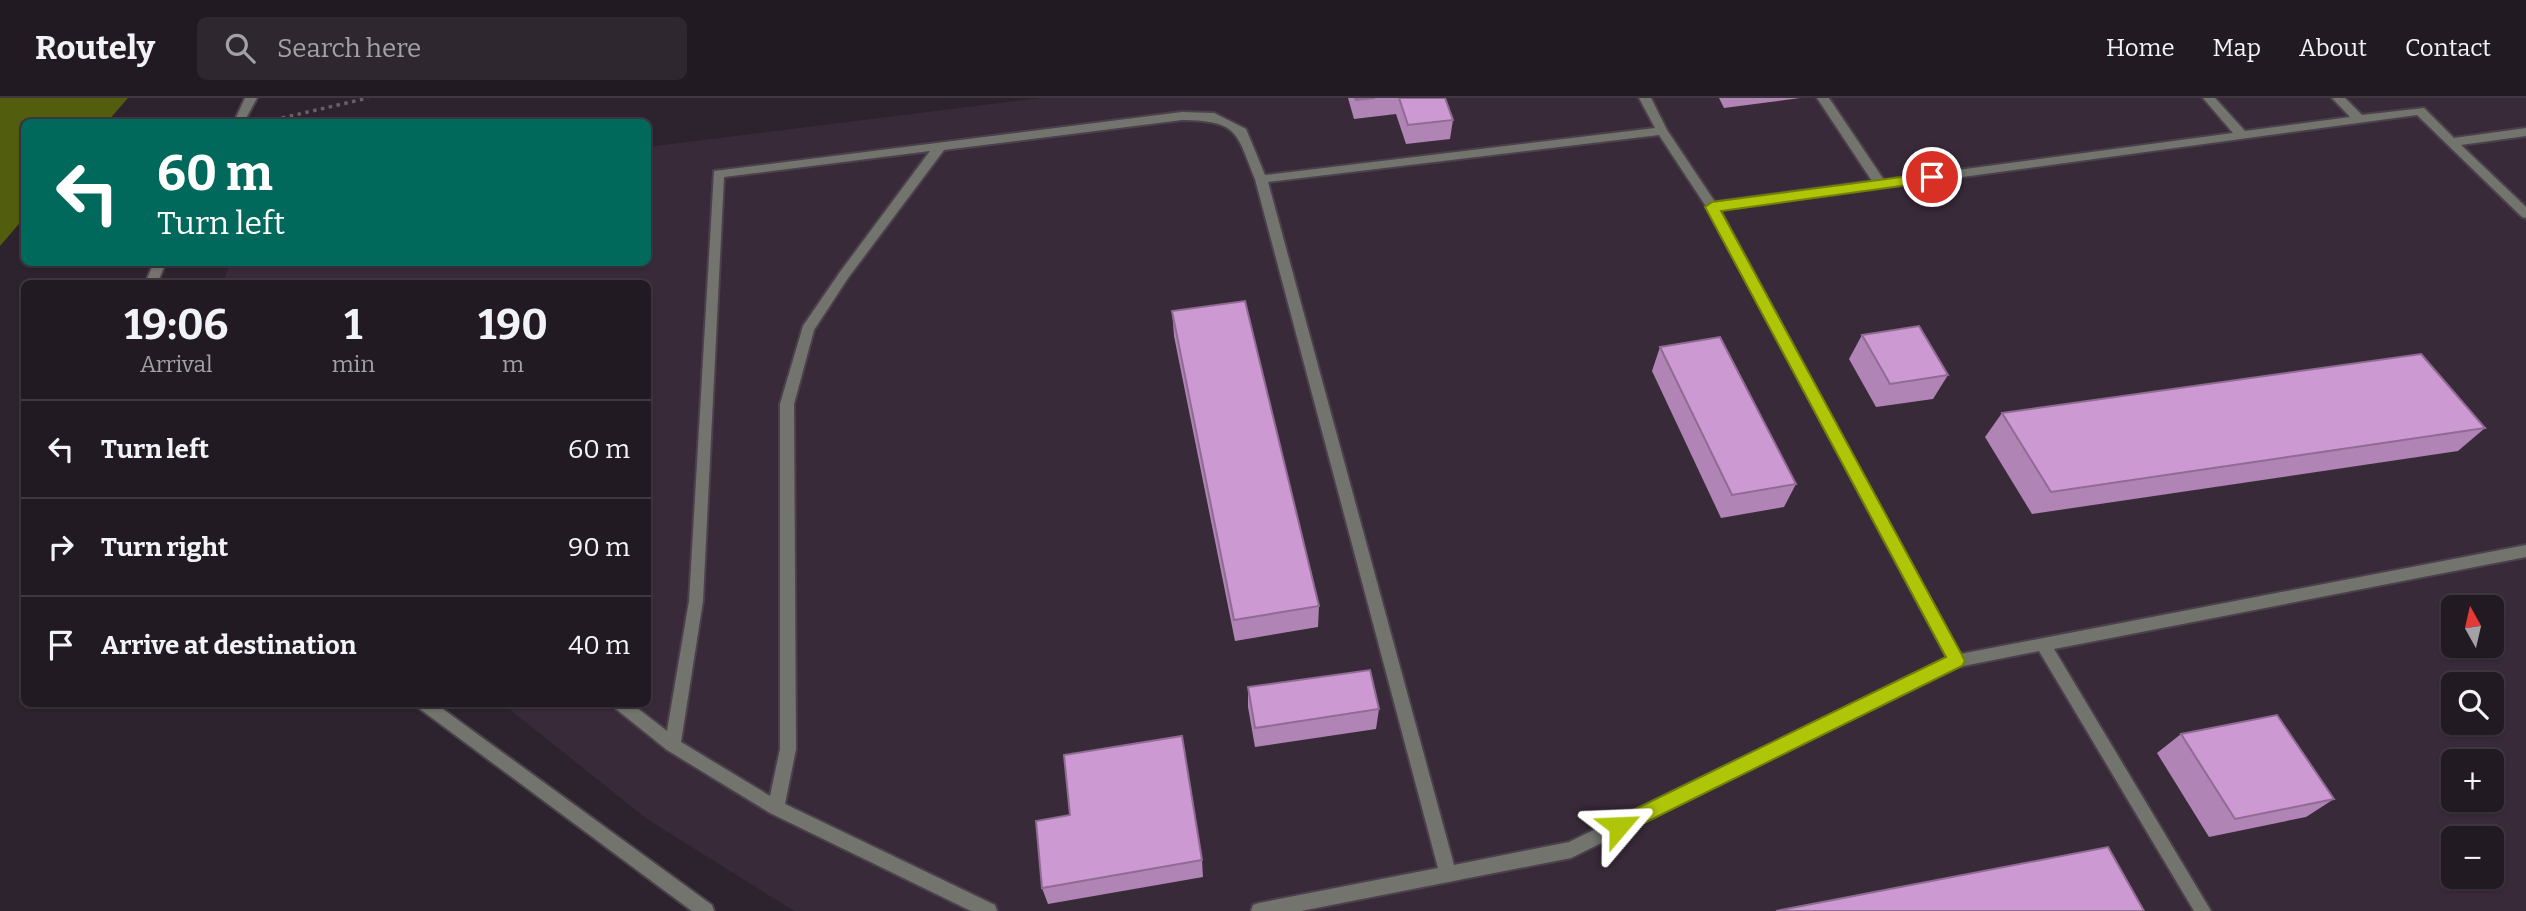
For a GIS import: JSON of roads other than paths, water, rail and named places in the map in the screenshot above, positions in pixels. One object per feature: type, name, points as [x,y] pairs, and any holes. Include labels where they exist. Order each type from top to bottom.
[{"type":"lane","points":[[240,119],[251,98]]},
{"type":"lane","points":[[1645,98],[1662,131],[1712,207],[1956,661]]},
{"type":"lane","points":[[1824,98],[1881,184]]},
{"type":"lane","points":[[2209,98],[2242,135]]},
{"type":"lane","points":[[2338,98],[2359,119]]},
{"type":"lane","points":[[1712,207],[2420,111],[2526,214]]},
{"type":"lane","points":[[673,745],[696,601],[718,174],[1182,116],[1214,117],[1242,132],[1261,179],[1448,873]]},
{"type":"lane","points":[[1261,179],[1662,131]]},
{"type":"lane","points":[[2452,142],[2526,132]]},
{"type":"lane","points":[[776,808],[788,749],[787,404],[808,329],[844,275],[939,148]]},
{"type":"lane","points":[[1259,911],[1571,850],[1956,661],[2526,551]]},
{"type":"lane","points":[[2043,644],[2203,911]]},
{"type":"lane","points":[[429,707],[706,911]]},
{"type":"lane","points":[[625,707],[673,745],[776,808],[989,911]]}]
